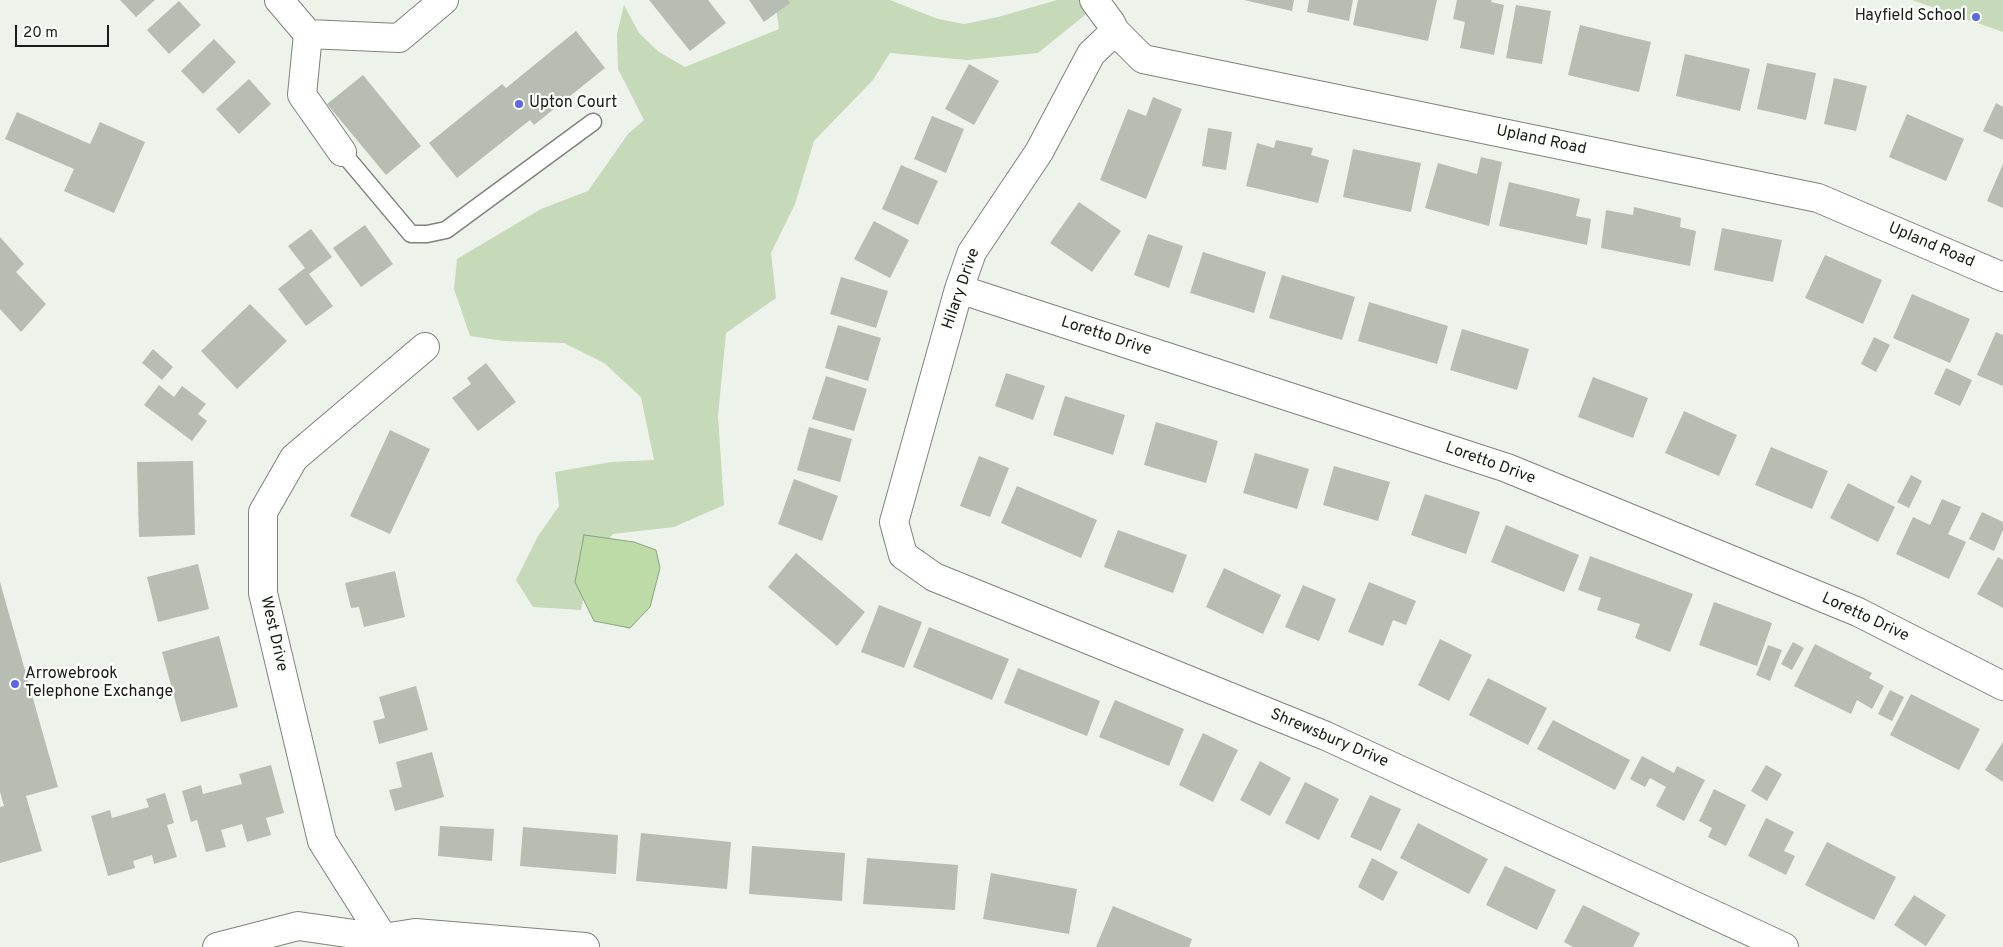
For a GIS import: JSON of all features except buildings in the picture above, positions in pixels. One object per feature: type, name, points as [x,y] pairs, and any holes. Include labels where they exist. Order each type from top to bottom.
[{"type":"street","points":[[279,0],[308,34],[302,95],[342,152]]},
{"type":"street","points":[[308,34],[399,38],[444,0]]},
{"type":"street","name":"Upland Road","points":[[1094,0],[1111,22],[1115,31],[1143,59],[1818,198],[2003,276]]},
{"type":"street","name":"Hilary Drive","points":[[894,522],[959,289],[972,252],[1039,152],[1091,54],[1115,31]]},
{"type":"street","name":"Loretto Drive","points":[[959,289],[1507,468],[1858,612],[2003,686]]},
{"type":"street","name":"West Drive","points":[[386,943],[322,841],[263,593],[263,512],[294,458],[425,347]]},
{"type":"street","name":"Shrewsbury Drive","points":[[894,522],[903,554],[934,577],[1326,736],[1784,947]]},
{"type":"street","points":[[217,947],[298,926],[386,943],[415,933],[585,947]]},
{"type":"lane","points":[[342,152],[411,234],[427,234],[446,230],[593,122]]},
{"type":"shaded area","points":[[775,0],[890,0],[938,19],[964,24],[998,17],[1057,0],[1090,0],[1095,7],[1038,53],[967,60],[890,53],[873,80],[814,141],[795,204],[771,253],[776,298],[726,333],[718,416],[724,505],[674,527],[613,534],[592,558],[581,610],[533,607],[516,580],[538,536],[559,506],[555,472],[611,462],[654,460],[641,397],[604,363],[564,343],[504,341],[470,336],[454,289],[457,259],[541,209],[588,191],[628,134],[644,120],[618,69],[617,34],[624,5],[639,33],[659,52],[685,67],[779,29]]},
{"type":"shaded area","name":"Hayfield School","points":[[1912,0],[2003,0],[2003,32]]},
{"type":"shaded area","points":[[584,535],[634,542],[656,550],[660,568],[650,607],[630,628],[594,621],[575,582]]},
{"type":"place","name":"Hayfield School","points":[[1976,17]]},
{"type":"place","name":"Upton Court","points":[[519,104]]},
{"type":"place","name":"Arrowebrook Telephone Exchange","points":[[15,684]]}]
